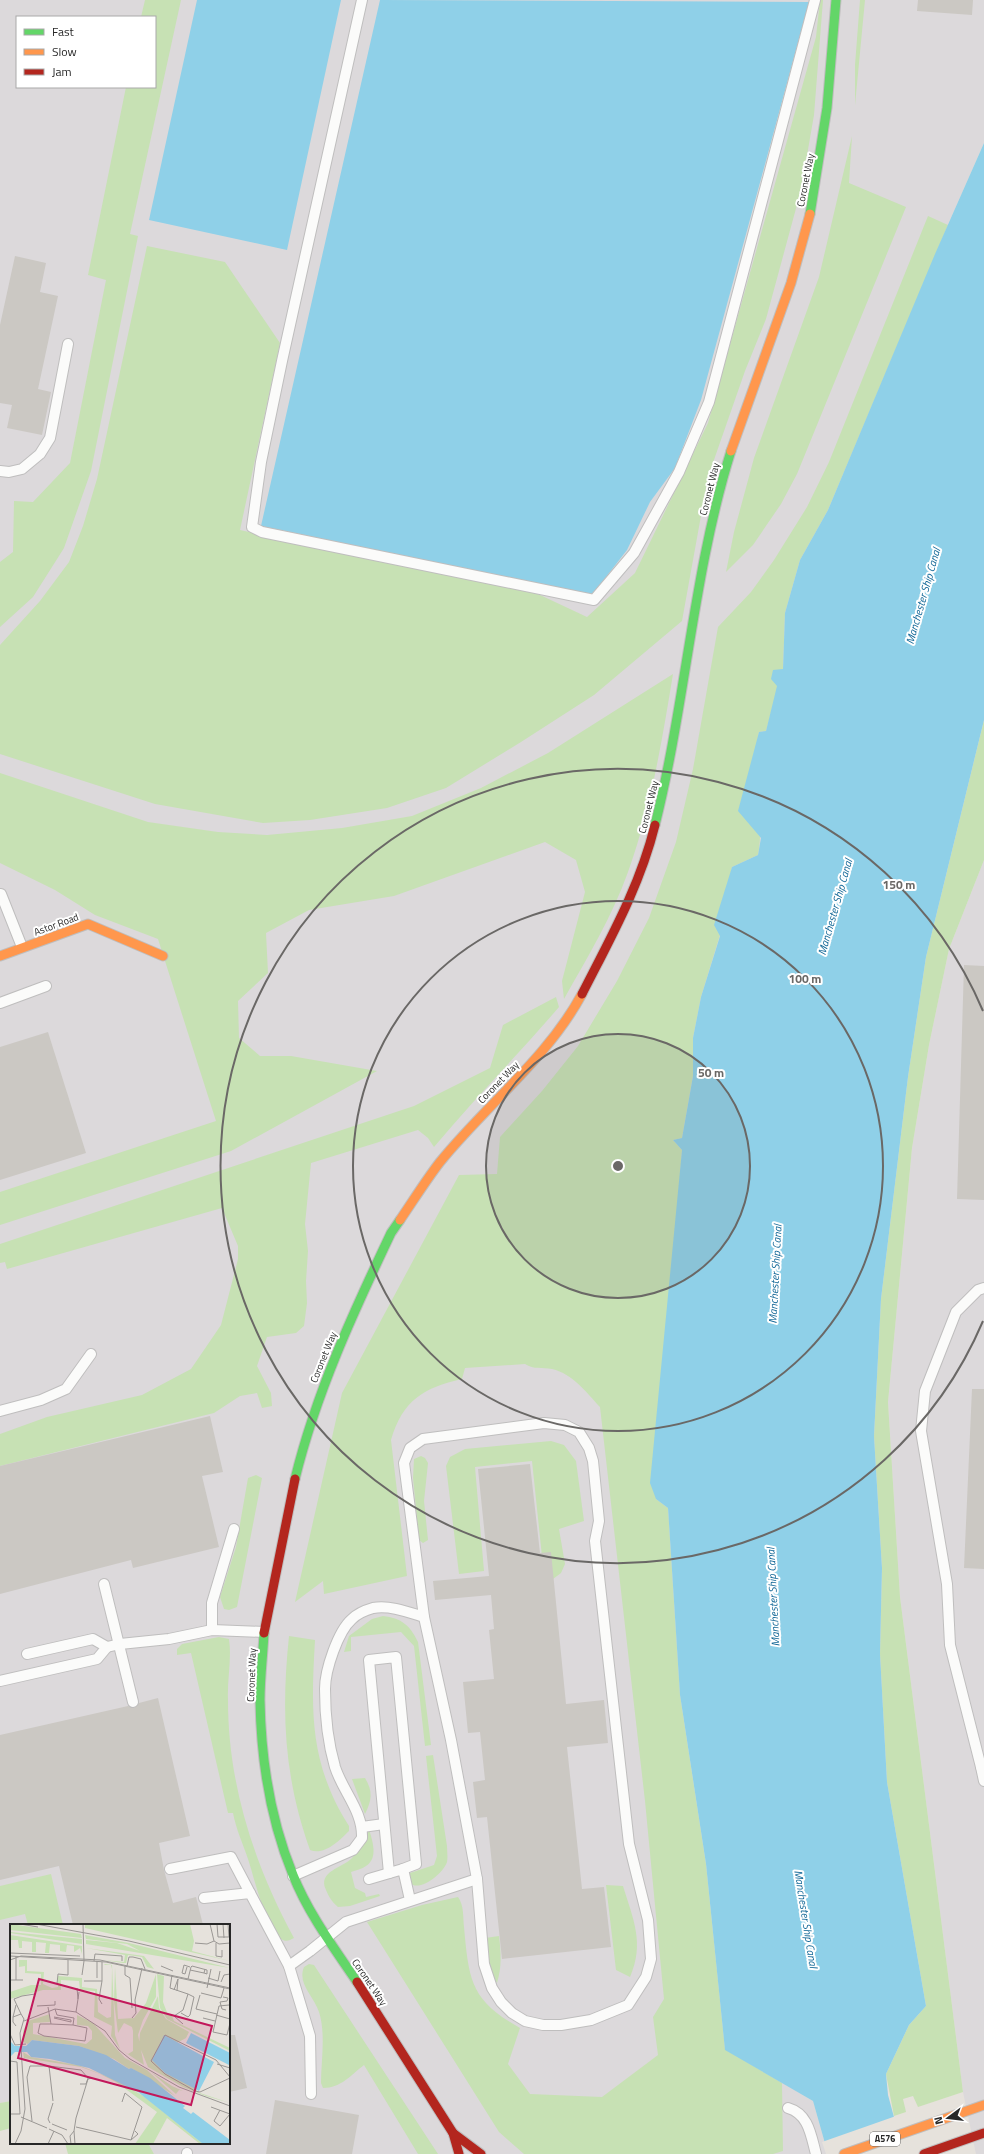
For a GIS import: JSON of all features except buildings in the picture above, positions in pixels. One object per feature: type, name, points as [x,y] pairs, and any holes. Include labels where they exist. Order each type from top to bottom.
[{"type":"street","name":"Coronet Way","points":[[453,2133],[393,2036],[327,1937],[293,1876],[274,1821],[266,1777],[260,1698],[264,1632],[288,1511],[305,1437],[331,1364],[391,1233],[440,1162],[531,1064],[574,1008],[628,906],[647,857],[666,782],[711,528],[729,455],[791,283],[813,202],[827,108],[836,0]]},
{"type":"street","name":"Astor Road","points":[[0,956],[88,924],[163,956]]},
{"type":"street","name":"A576","points":[[844,2154],[984,2105]]},
{"type":"street","points":[[453,2133],[459,2154]]},
{"type":"street","points":[[453,2133],[481,2154]]},
{"type":"street","points":[[924,2154],[984,2133]]},
{"type":"lane","points":[[362,0],[282,361],[261,462],[252,527],[262,532],[594,600],[638,546],[679,472],[708,402],[815,0]]},
{"type":"lane","points":[[0,471],[9,472],[22,469],[40,454],[50,438],[68,344]]},
{"type":"lane","points":[[1,894],[22,948]]},
{"type":"lane","points":[[0,1003],[46,986]]},
{"type":"lane","points":[[984,1288],[978,1290],[956,1312],[938,1352],[925,1391],[921,1431],[947,1584],[950,1645],[982,1766],[984,1781]]},
{"type":"lane","points":[[0,1411],[41,1400],[66,1389],[91,1354]]},
{"type":"lane","points":[[544,1423],[564,1425],[579,1432],[589,1448],[593,1461],[599,1521],[594,1541],[629,1844],[648,1920],[651,1959],[646,1977],[628,2005],[591,2020],[561,2025],[543,2026],[525,2021],[512,2012],[501,2002],[492,1988],[484,1964],[477,1879],[451,1740],[424,1617],[404,1463],[410,1448],[423,1439],[544,1423]]},
{"type":"lane","points":[[212,1630],[212,1602],[234,1529]]},
{"type":"lane","points":[[104,1584],[120,1644],[133,1702]]},
{"type":"lane","points":[[293,1876],[353,1850],[362,1838],[360,1818],[336,1769],[331,1748],[325,1688],[327,1671],[340,1635],[351,1619],[361,1612],[373,1608],[386,1607],[424,1617]]},
{"type":"lane","points":[[0,1681],[97,1659],[107,1647],[120,1644],[169,1639],[212,1630],[264,1632]]},
{"type":"lane","points":[[27,1654],[93,1639],[107,1647]]},
{"type":"lane","points":[[369,1879],[403,1869],[416,1864],[396,1657],[369,1660],[389,1873]]},
{"type":"lane","points":[[362,1827],[384,1824]]},
{"type":"lane","points":[[170,1869],[231,1857],[289,1966],[310,2036],[311,2094]]},
{"type":"lane","points":[[403,1869],[410,1900]]},
{"type":"lane","points":[[289,1966],[346,1922],[477,1879]]},
{"type":"lane","points":[[204,1898],[250,1892]]},
{"type":"lane","points":[[788,2108],[796,2111],[807,2122],[816,2154]]},
{"type":"shaded area","points":[[0,0],[984,0],[984,143],[935,254],[668,1508],[680,1695],[725,2049],[813,2101],[828,2154],[154,2154],[149,2144],[230,2144],[230,1924],[10,1924],[10,2101],[0,2103]]},
{"type":"shaded area","points":[[984,860],[984,2154],[976,2154],[963,2092],[900,1597],[888,1402],[912,1148],[929,1045],[949,949]]},
{"type":"green space","points":[[145,0],[181,0],[130,234],[138,236],[91,471],[64,548],[33,597],[0,627],[0,562],[13,552],[14,501],[33,502],[70,463],[106,280],[88,275],[126,88],[156,88],[156,16],[141,16]]},
{"type":"green space","points":[[820,0],[823,0],[814,115],[801,190],[766,319],[745,371],[708,477],[682,621],[594,695],[521,742],[446,788],[387,808],[310,820],[263,823],[155,804],[0,754],[0,645],[40,601],[69,562],[83,526],[97,479],[147,246],[225,262],[280,343],[240,530],[538,594],[587,617],[635,573],[708,423],[816,37]]},
{"type":"green space","points":[[860,0],[865,0],[855,105],[855,65]]},
{"type":"green space","points":[[852,136],[849,183],[906,207],[797,474],[781,504],[753,545],[726,572],[734,532],[754,458],[819,277]]},
{"type":"green space","points":[[928,216],[948,225],[828,510],[800,560],[785,613],[783,669],[766,731],[759,732],[756,747],[756,778],[760,824],[758,855],[732,867],[720,935],[701,997],[693,1038],[693,1076],[682,1138],[673,1140],[682,1150],[656,1499],[668,1508],[680,1695],[706,1864],[725,2049],[782,2083],[783,2151],[773,2154],[524,2154],[499,2132],[367,1922],[422,1905],[458,1897],[462,1907],[468,1961],[475,1987],[491,2008],[503,2018],[520,2028],[508,2064],[530,2094],[602,2097],[658,2055],[653,2017],[664,1999],[645,1801],[600,1407],[579,1384],[560,1371],[535,1368],[525,1364],[465,1368],[462,1379],[436,1387],[416,1398],[408,1405],[402,1415],[391,1440],[407,1576],[324,1594],[323,1581],[295,1602],[342,1393],[459,1175],[497,1174],[500,1137],[542,1091],[578,1046],[617,981],[649,918],[676,842],[693,769],[718,627],[751,592],[774,560],[807,507],[829,462]]},
{"type":"green space","points":[[673,674],[660,749],[649,799],[628,872],[607,921],[564,999],[562,981],[585,892],[576,860],[545,842],[394,896],[309,910],[266,933],[268,973],[238,1001],[239,1038],[260,1056],[291,1056],[377,1071],[231,1151],[0,1225],[0,1192],[216,1121],[158,939],[95,915],[55,890],[0,863],[0,773],[148,822],[218,832],[267,835],[342,828],[412,816],[481,788],[548,753]]},
{"type":"green space","points":[[984,720],[984,860],[949,949],[929,1045],[912,1148],[888,1402],[900,1597],[963,2092],[918,2107],[913,2096],[903,2099],[906,2112],[894,2116],[886,2074],[909,2025],[926,2006],[887,1782],[880,1654],[882,1568],[874,1436],[881,1299],[908,1077],[926,957]]},
{"type":"green space","points":[[556,997],[559,1007],[434,1147],[428,1138],[418,1130],[311,1163],[305,1224],[308,1251],[306,1281],[307,1303],[304,1326],[296,1333],[267,1337],[257,1366],[271,1393],[272,1406],[262,1408],[257,1393],[240,1396],[214,1413],[0,1466],[0,1434],[47,1417],[142,1395],[191,1369],[221,1325],[238,1259],[238,1246],[222,1208],[7,1269],[5,1262],[0,1263],[0,1244],[414,1106],[490,1068],[503,1025]]},
{"type":"green space","points":[[551,1441],[564,1445],[576,1461],[584,1521],[559,1529],[565,1564],[561,1573],[545,1585],[532,1461],[475,1467],[484,1571],[459,1574],[446,1466],[450,1457],[465,1449]]},
{"type":"green space","points":[[421,1456],[425,1458],[428,1463],[424,1501],[428,1540],[423,1543],[419,1540],[413,1478],[414,1459]]},
{"type":"green space","points":[[256,1475],[262,1478],[237,1607],[229,1610],[224,1609],[220,1597],[236,1547],[248,1478]]},
{"type":"green space","points":[[383,1616],[404,1623],[412,1631],[418,1642],[431,1745],[425,1746],[414,1646],[401,1632],[351,1637],[351,1651],[344,1652],[349,1636],[372,1619]]},
{"type":"green space","points":[[289,1636],[315,1640],[313,1713],[320,1758],[326,1780],[336,1803],[349,1826],[349,1831],[341,1839],[321,1851],[310,1850],[301,1823],[290,1771],[285,1718],[285,1692]]},
{"type":"green space","points":[[219,1637],[229,1639],[229,1732],[238,1793],[246,1823],[267,1882],[294,1938],[286,1941],[277,1934],[266,1915],[233,1813],[228,1813],[191,1653],[177,1655],[177,1649],[182,1644]]},
{"type":"green space","points":[[433,1755],[447,1846],[447,1862],[438,1875],[433,1879],[417,1886],[410,1882],[407,1874],[434,1865],[437,1856],[426,1756]]},
{"type":"green space","points":[[365,1778],[368,1783],[371,1796],[365,1814],[352,1779]]},
{"type":"green space","points":[[369,1829],[374,1849],[370,1863],[361,1869],[351,1872],[355,1888],[365,1893],[366,1897],[379,1894],[380,1896],[350,1906],[338,1907],[327,1893],[324,1884],[325,1878],[328,1874],[355,1855]]},
{"type":"green space","points":[[51,1874],[63,1924],[28,1924],[25,1914],[0,1920],[0,1886]]},
{"type":"green space","points":[[606,1885],[623,1886],[634,1920],[637,1953],[630,1977],[616,1970]]},
{"type":"green space","points":[[499,1936],[501,1960],[497,1983],[489,1968],[485,1938]]},
{"type":"green space","points":[[309,1964],[314,1965],[438,2154],[418,2154],[364,2065],[350,2077],[335,2086],[323,2088],[321,2083],[323,2038],[321,2020],[317,2006],[304,1984],[302,1973],[304,1967]]},
{"type":"green space","points":[[10,2101],[10,2128],[0,2131],[0,2103]]},
{"type":"green space","points":[[65,2144],[149,2144],[154,2154],[68,2154]]},
{"type":"water","points":[[197,0],[341,0],[287,250],[149,220]]},
{"type":"water","points":[[380,0],[809,2],[701,400],[675,468],[650,502],[627,550],[592,595],[261,526]]},
{"type":"water","name":"Manchester Ship Canal","points":[[984,143],[984,720],[926,957],[908,1077],[881,1299],[874,1436],[882,1568],[880,1654],[887,1782],[926,2006],[909,2025],[886,2074],[888,2095],[904,2154],[828,2154],[813,2101],[725,2050],[706,1864],[680,1695],[668,1508],[656,1499],[650,1483],[682,1150],[673,1140],[682,1138],[693,1076],[693,1038],[701,997],[720,936],[714,925],[732,867],[758,855],[761,838],[738,811],[759,732],[766,731],[777,686],[771,679],[773,670],[783,669],[785,613],[800,560],[828,510],[935,254]]},
{"type":"pier","points":[[896,2116],[906,2154],[826,2154],[822,2142]]},
{"type":"traffic: fast","points":[[810,214],[827,108],[836,0]]},
{"type":"traffic: fast","points":[[655,825],[675,732],[707,543],[731,451]]},
{"type":"traffic: fast","points":[[295,1479],[325,1384],[349,1323],[391,1233],[400,1220]]},
{"type":"traffic: fast","points":[[264,1633],[260,1683],[262,1745],[268,1789],[278,1832],[293,1875],[306,1903],[322,1930],[357,1982]]},
{"type":"traffic: slow","points":[[731,451],[791,283],[810,214]]},
{"type":"traffic: slow","points":[[0,956],[88,924],[163,956]]},
{"type":"traffic: slow","points":[[400,1220],[440,1162],[552,1040],[568,1018],[582,994]]},
{"type":"traffic: slow","points":[[844,2154],[984,2105]]},
{"type":"traffic: jam","points":[[582,994],[633,891],[649,848],[655,825]]},
{"type":"traffic: jam","points":[[264,1633],[295,1479]]},
{"type":"traffic: jam","points":[[357,1982],[453,2133],[459,2154]]},
{"type":"traffic: jam","points":[[453,2133],[481,2154]]},
{"type":"traffic: jam","points":[[924,2154],[984,2133]]}]
